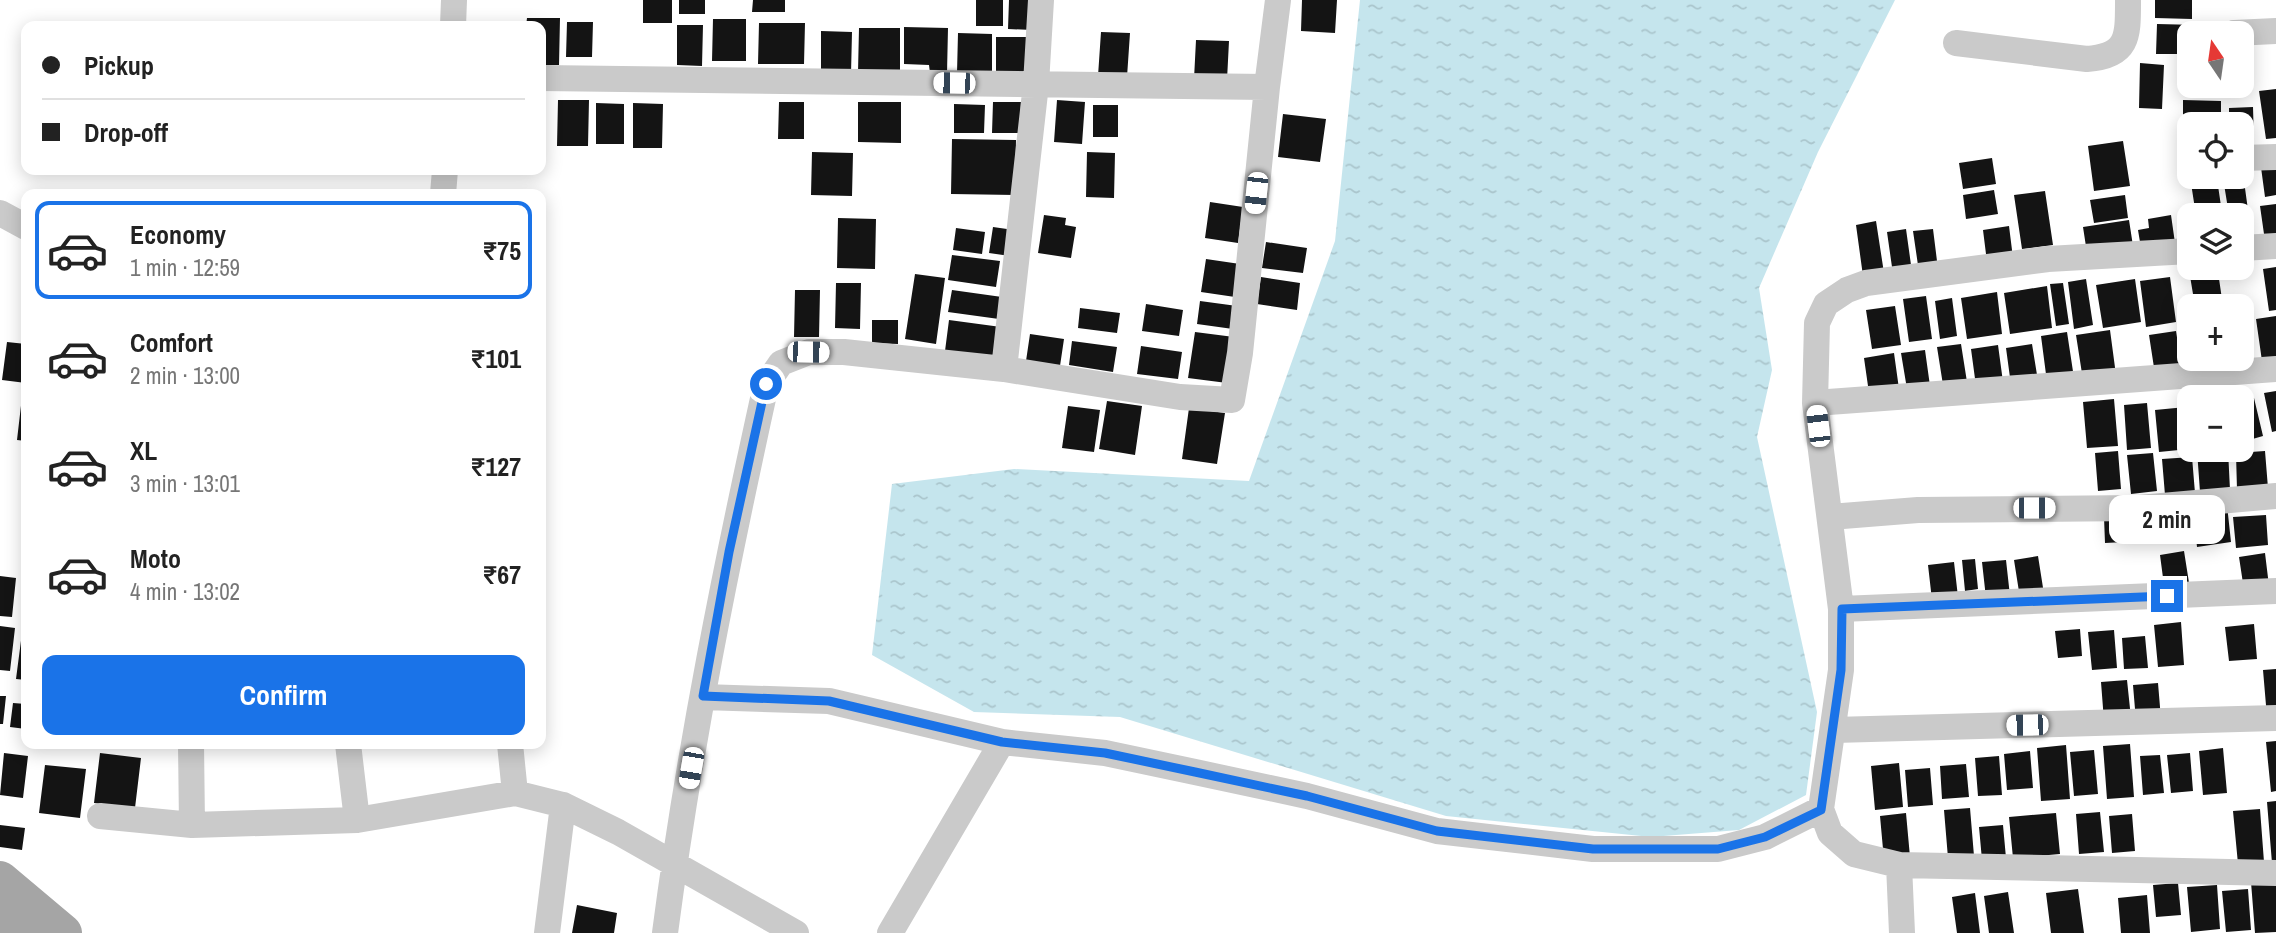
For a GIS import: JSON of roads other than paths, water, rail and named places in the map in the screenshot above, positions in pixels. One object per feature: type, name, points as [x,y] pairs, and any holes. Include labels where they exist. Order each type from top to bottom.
[{"type":"main road","points":[[0,880],[63,933]]},
{"type":"main road","points":[[0,922],[15,933]]},
{"type":"street","points":[[453,21],[454,0]]},
{"type":"street","points":[[1004,369],[1036,84],[1041,0]]},
{"type":"street","points":[[665,933],[674,864],[729,552],[766,384],[781,363],[808,352],[844,352],[1004,369],[1180,397],[1232,400],[1240,353],[1278,0]]},
{"type":"street","points":[[1956,43],[2087,59],[2105,58],[2118,51],[2126,37],[2128,0]]},
{"type":"street","points":[[2254,32],[2276,31]]},
{"type":"street","points":[[546,78],[1267,86]]},
{"type":"street","points":[[2254,158],[2276,157]]},
{"type":"street","points":[[0,213],[21,224]]},
{"type":"street","points":[[2254,247],[2276,246]]},
{"type":"street","points":[[2177,252],[2048,259],[1866,283],[1847,290],[1826,304],[1817,323],[1815,403],[1842,609],[1841,670],[1821,810],[1830,833],[1854,854],[1899,865],[2276,873]]},
{"type":"street","points":[[1815,403],[2276,369]]},
{"type":"street","points":[[1830,517],[1918,510],[2139,508],[2276,496]]},
{"type":"street","points":[[1842,609],[2276,591]]},
{"type":"street","points":[[703,696],[829,701],[1002,742],[1105,753],[1195,772],[1307,796],[1437,831],[1593,849],[1718,849],[1765,837],[1821,810]]},
{"type":"street","points":[[1834,730],[2276,718]]},
{"type":"street","points":[[890,933],[1002,742]]},
{"type":"street","points":[[191,749],[192,825]]},
{"type":"street","points":[[349,749],[357,820]]},
{"type":"street","points":[[511,749],[516,793]]},
{"type":"street","points":[[100,816],[192,825],[357,820],[516,793],[563,805],[618,832],[674,864],[764,924],[796,933]]},
{"type":"street","points":[[547,933],[563,805]]},
{"type":"street","points":[[1899,865],[1902,933]]},
{"type":"water","points":[[1360,0],[1895,0],[1818,152],[1759,288],[1772,370],[1757,437],[1817,712],[1806,795],[1739,830],[1651,837],[1446,816],[1120,717],[974,712],[872,655],[892,484],[1014,469],[1249,481],[1335,241]]}]
